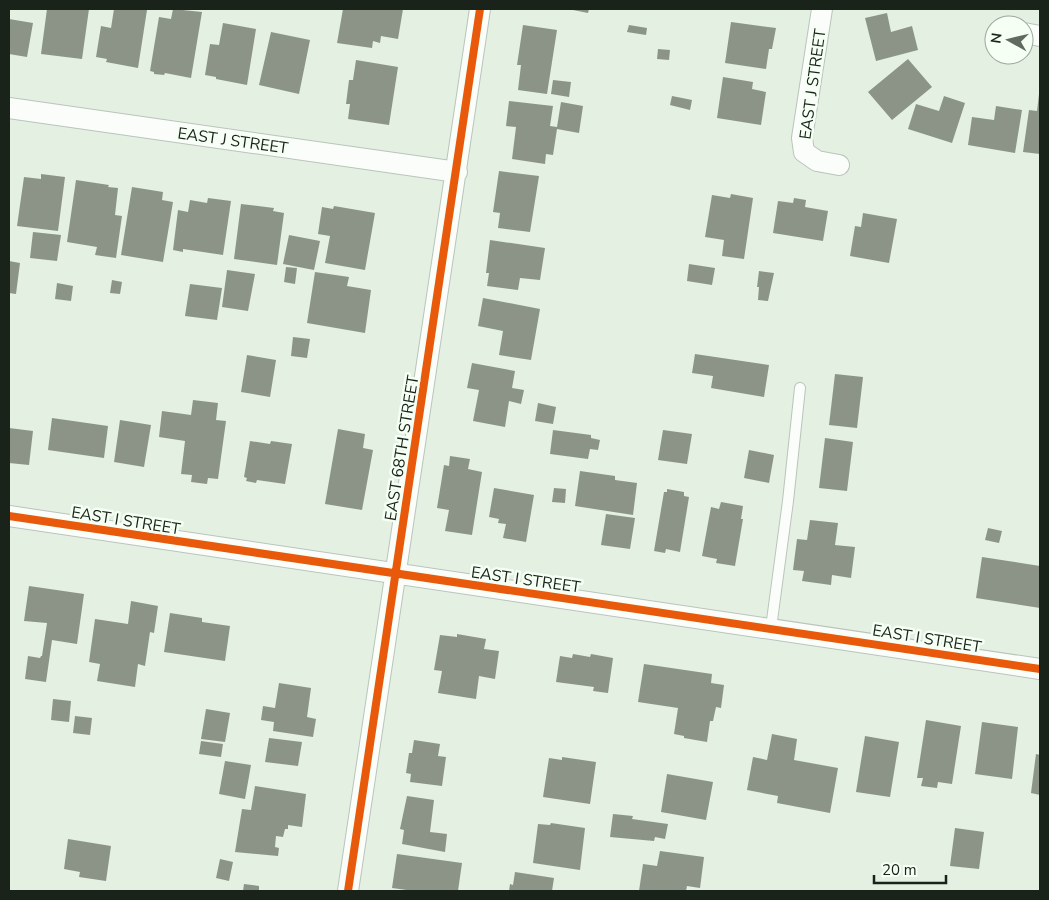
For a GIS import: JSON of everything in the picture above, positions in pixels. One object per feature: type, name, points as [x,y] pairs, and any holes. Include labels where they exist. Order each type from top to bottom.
[{"type":"street","name":"EAST 68TH STREET","points":[[348,891],[480,9]]},
{"type":"street","name":"EAST J STREET","points":[[822,9],[802,138],[804,152],[817,161],[839,165]]},
{"type":"street","name":"EAST J STREET","points":[[9,108],[457,172]]},
{"type":"street","name":"EAST I STREET","points":[[9,516],[1040,669]]},
{"type":"lane","points":[[771,628],[788,501],[800,388]]},
{"type":"building","points":[[47,9],[89,9],[82,59],[41,54]]},
{"type":"building","points":[[114,9],[147,10],[138,68],[106,62],[107,59],[96,57],[101,26],[111,28]]},
{"type":"building","points":[[173,9],[202,12],[191,78],[165,73],[164,75],[154,74],[154,72],[150,71],[159,17],[171,19]]},
{"type":"building","points":[[343,9],[403,9],[398,39],[381,36],[380,43],[373,41],[372,48],[337,43]]},
{"type":"building","points":[[568,9],[589,9],[588,13]]},
{"type":"building","points":[[887,13],[891,32],[912,26],[918,50],[876,61],[865,18]]},
{"type":"building","points":[[9,19],[33,23],[27,57],[9,54]]},
{"type":"building","points":[[731,22],[776,28],[772,49],[769,49],[766,69],[725,63]]},
{"type":"building","points":[[223,23],[256,29],[247,85],[205,75],[210,44],[219,45]]},
{"type":"building","points":[[523,25],[557,30],[547,94],[518,90],[521,65],[517,65]]},
{"type":"building","points":[[629,25],[647,28],[646,35],[627,32]]},
{"type":"building","points":[[271,32],[310,40],[299,94],[259,85]]},
{"type":"building","points":[[658,49],[670,50],[669,60],[657,59]]},
{"type":"building","points":[[908,59],[932,87],[892,120],[868,92]]},
{"type":"building","points":[[356,60],[398,67],[389,125],[348,119],[350,104],[346,104],[349,80],[353,80]]},
{"type":"building","points":[[723,77],[753,82],[752,89],[766,92],[761,125],[717,118]]},
{"type":"building","points":[[553,80],[571,82],[569,97],[551,94]]},
{"type":"building","points":[[1039,94],[1040,154],[1023,152],[1029,110],[1037,111]]},
{"type":"building","points":[[672,96],[692,100],[690,110],[670,105]]},
{"type":"building","points":[[944,96],[965,103],[952,143],[908,129],[916,104],[939,111]]},
{"type":"building","points":[[509,101],[553,106],[550,126],[557,127],[561,102],[583,106],[579,133],[557,129],[553,155],[546,154],[545,164],[512,159],[516,127],[506,126]]},
{"type":"building","points":[[996,106],[1022,110],[1015,153],[968,145],[972,117],[994,120]]},
{"type":"building","points":[[499,171],[539,176],[530,232],[498,228],[500,213],[493,212]]},
{"type":"building","points":[[41,174],[65,177],[58,231],[17,226],[24,177],[41,179]]},
{"type":"building","points":[[76,180],[118,188],[115,215],[122,216],[116,258],[95,255],[97,247],[67,242]]},
{"type":"building","points":[[132,187],[163,192],[162,200],[173,202],[163,262],[121,255]]},
{"type":"building","points":[[731,194],[753,198],[744,259],[722,256],[724,240],[705,237],[712,195],[730,198]]},
{"type":"building","points":[[208,198],[231,201],[223,255],[183,249],[183,252],[173,250],[178,210],[188,212],[190,200],[207,203]]},
{"type":"building","points":[[794,198],[806,200],[805,207],[828,211],[823,241],[773,233],[778,201],[793,203]]},
{"type":"building","points":[[241,204],[274,208],[273,211],[284,213],[277,265],[234,259]]},
{"type":"building","points":[[334,206],[375,213],[365,270],[325,263],[330,236],[318,234],[322,207],[333,209]]},
{"type":"building","points":[[863,213],[897,219],[889,263],[850,256],[855,226],[861,227]]},
{"type":"building","points":[[33,232],[61,235],[57,261],[30,258]]},
{"type":"building","points":[[289,235],[320,241],[314,270],[283,264]]},
{"type":"building","points":[[490,240],[545,248],[540,280],[520,278],[518,290],[487,286],[489,273],[486,273]]},
{"type":"building","points":[[9,261],[20,263],[16,294],[9,293]]},
{"type":"building","points":[[689,264],[715,268],[712,285],[687,281]]},
{"type":"building","points":[[286,267],[297,268],[295,284],[284,282]]},
{"type":"building","points":[[227,270],[255,274],[248,311],[222,307]]},
{"type":"building","points":[[759,271],[774,273],[768,301],[758,300]]},
{"type":"building","points":[[315,272],[349,277],[347,286],[371,290],[365,333],[307,323]]},
{"type":"building","points":[[112,280],[122,282],[120,294],[110,293]]},
{"type":"building","points":[[57,283],[73,286],[71,301],[55,299]]},
{"type":"building","points":[[190,284],[222,288],[217,320],[185,316]]},
{"type":"building","points":[[483,298],[540,309],[531,360],[499,355],[503,331],[478,326]]},
{"type":"building","points":[[293,337],[310,339],[307,358],[291,356]]},
{"type":"building","points":[[695,354],[769,365],[764,397],[711,388],[713,376],[692,373]]},
{"type":"building","points":[[247,355],[276,360],[270,397],[241,392]]},
{"type":"building","points":[[472,363],[515,371],[512,388],[524,390],[521,404],[509,401],[505,427],[473,421],[479,390],[467,388]]},
{"type":"building","points":[[835,374],[863,377],[857,428],[829,425]]},
{"type":"building","points":[[193,400],[218,403],[216,420],[226,421],[218,479],[208,478],[207,484],[191,482],[192,475],[181,474],[185,441],[159,437],[162,411],[191,415]]},
{"type":"building","points":[[538,403],[556,407],[553,424],[535,421]]},
{"type":"building","points":[[52,418],[108,426],[104,458],[48,450]]},
{"type":"building","points":[[120,420],[151,425],[144,467],[114,462]]},
{"type":"building","points":[[9,428],[33,431],[29,465],[9,463]]},
{"type":"building","points":[[338,429],[365,434],[363,448],[373,450],[362,510],[325,504]]},
{"type":"building","points":[[553,430],[591,435],[591,438],[600,440],[598,450],[590,449],[588,459],[550,454]]},
{"type":"building","points":[[663,430],[692,434],[687,464],[658,460]]},
{"type":"building","points":[[825,438],[853,442],[847,491],[819,488]]},
{"type":"building","points":[[250,441],[270,444],[271,441],[292,444],[285,484],[257,480],[256,483],[246,481],[247,478],[244,477]]},
{"type":"building","points":[[749,450],[774,455],[769,483],[744,478]]},
{"type":"building","points":[[450,456],[470,459],[468,469],[482,472],[472,535],[445,531],[449,510],[437,508],[444,465],[449,466]]},
{"type":"building","points":[[580,471],[615,476],[615,480],[637,483],[633,515],[575,506]]},
{"type":"building","points":[[494,488],[534,495],[526,542],[503,538],[506,524],[498,523],[499,519],[489,517]]},
{"type":"building","points":[[554,488],[566,489],[565,503],[552,502]]},
{"type":"building","points":[[667,489],[684,492],[684,496],[689,497],[680,552],[666,549],[665,553],[654,551],[664,492],[667,492]]},
{"type":"building","points":[[721,502],[743,506],[741,519],[743,519],[735,566],[716,563],[717,559],[702,556],[711,507],[719,509]]},
{"type":"building","points":[[606,514],[635,518],[630,549],[601,545]]},
{"type":"building","points":[[810,520],[838,523],[835,545],[855,547],[851,578],[832,575],[831,585],[802,581],[804,571],[793,570],[797,539],[807,540]]},
{"type":"building","points":[[988,528],[1002,531],[999,543],[985,540]]},
{"type":"building","points":[[982,557],[1040,566],[1040,608],[976,598]]},
{"type":"building","points":[[29,586],[84,594],[77,644],[52,640],[46,682],[25,679],[28,656],[40,658],[42,656],[47,623],[24,621]]},
{"type":"building","points":[[131,601],[158,606],[154,633],[150,632],[145,666],[138,664],[135,687],[97,681],[100,664],[89,662],[95,619],[128,624]]},
{"type":"building","points":[[170,613],[202,618],[202,622],[230,626],[225,661],[164,652]]},
{"type":"building","points":[[457,634],[486,639],[484,649],[499,651],[495,679],[479,676],[476,699],[438,693],[442,671],[434,670],[440,635],[457,637]]},
{"type":"building","points":[[573,654],[590,657],[591,654],[613,658],[608,693],[593,691],[594,687],[556,682],[560,656],[572,658]]},
{"type":"building","points":[[644,664],[712,674],[711,683],[724,685],[721,708],[716,707],[713,721],[710,721],[707,742],[684,738],[684,736],[674,734],[678,708],[638,702]]},
{"type":"building","points":[[279,683],[311,688],[307,717],[316,719],[313,737],[273,731],[274,722],[261,720],[263,706],[275,708]]},
{"type":"building","points":[[53,699],[71,701],[69,722],[51,720]]},
{"type":"building","points":[[206,709],[230,713],[225,742],[201,739]]},
{"type":"building","points":[[75,716],[92,718],[90,735],[73,733]]},
{"type":"building","points":[[926,720],[961,726],[952,784],[938,782],[937,788],[921,786],[923,778],[917,778]]},
{"type":"building","points":[[982,722],[1018,727],[1012,779],[975,774]]},
{"type":"building","points":[[772,734],[797,739],[794,760],[838,768],[830,813],[777,803],[778,796],[747,790],[753,757],[767,760]]},
{"type":"building","points":[[865,736],[899,742],[890,797],[856,792]]},
{"type":"building","points":[[269,738],[302,742],[298,766],[265,762]]},
{"type":"building","points":[[414,740],[440,744],[438,756],[446,757],[442,786],[410,782],[411,774],[406,773],[409,753],[412,753]]},
{"type":"building","points":[[201,741],[223,744],[221,757],[199,754]]},
{"type":"building","points":[[1036,754],[1040,755],[1040,795],[1031,793]]},
{"type":"building","points":[[562,757],[596,762],[590,804],[543,797],[549,758],[562,760]]},
{"type":"building","points":[[225,761],[251,765],[245,799],[219,794]]},
{"type":"building","points":[[667,774],[713,782],[706,820],[661,812]]},
{"type":"building","points":[[255,786],[306,794],[302,827],[288,825],[288,829],[285,829],[283,837],[276,836],[275,847],[279,848],[278,856],[235,852],[242,809],[251,810]]},
{"type":"building","points":[[407,796],[434,800],[430,832],[447,834],[445,852],[402,844],[404,830],[400,829]]},
{"type":"building","points":[[613,814],[633,816],[632,819],[668,824],[665,839],[655,837],[654,841],[610,837]]},
{"type":"building","points":[[551,823],[585,828],[580,870],[533,863],[538,824],[550,825]]},
{"type":"building","points":[[955,828],[984,832],[979,869],[950,866]]},
{"type":"building","points":[[68,839],[111,846],[106,881],[79,877],[80,872],[64,869]]},
{"type":"building","points":[[660,851],[704,857],[700,888],[687,886],[686,891],[639,891],[643,864],[657,866]]},
{"type":"building","points":[[397,854],[462,863],[458,891],[414,891],[392,888]]},
{"type":"building","points":[[220,859],[233,862],[229,881],[216,878]]},
{"type":"building","points":[[515,872],[554,878],[552,891],[509,891],[510,884],[513,885]]},
{"type":"building","points":[[244,884],[259,886],[259,891],[243,891]]},
{"type":"cycle path","points":[[348,891],[480,9]]},
{"type":"cycle path","points":[[9,516],[1040,669]]}]
